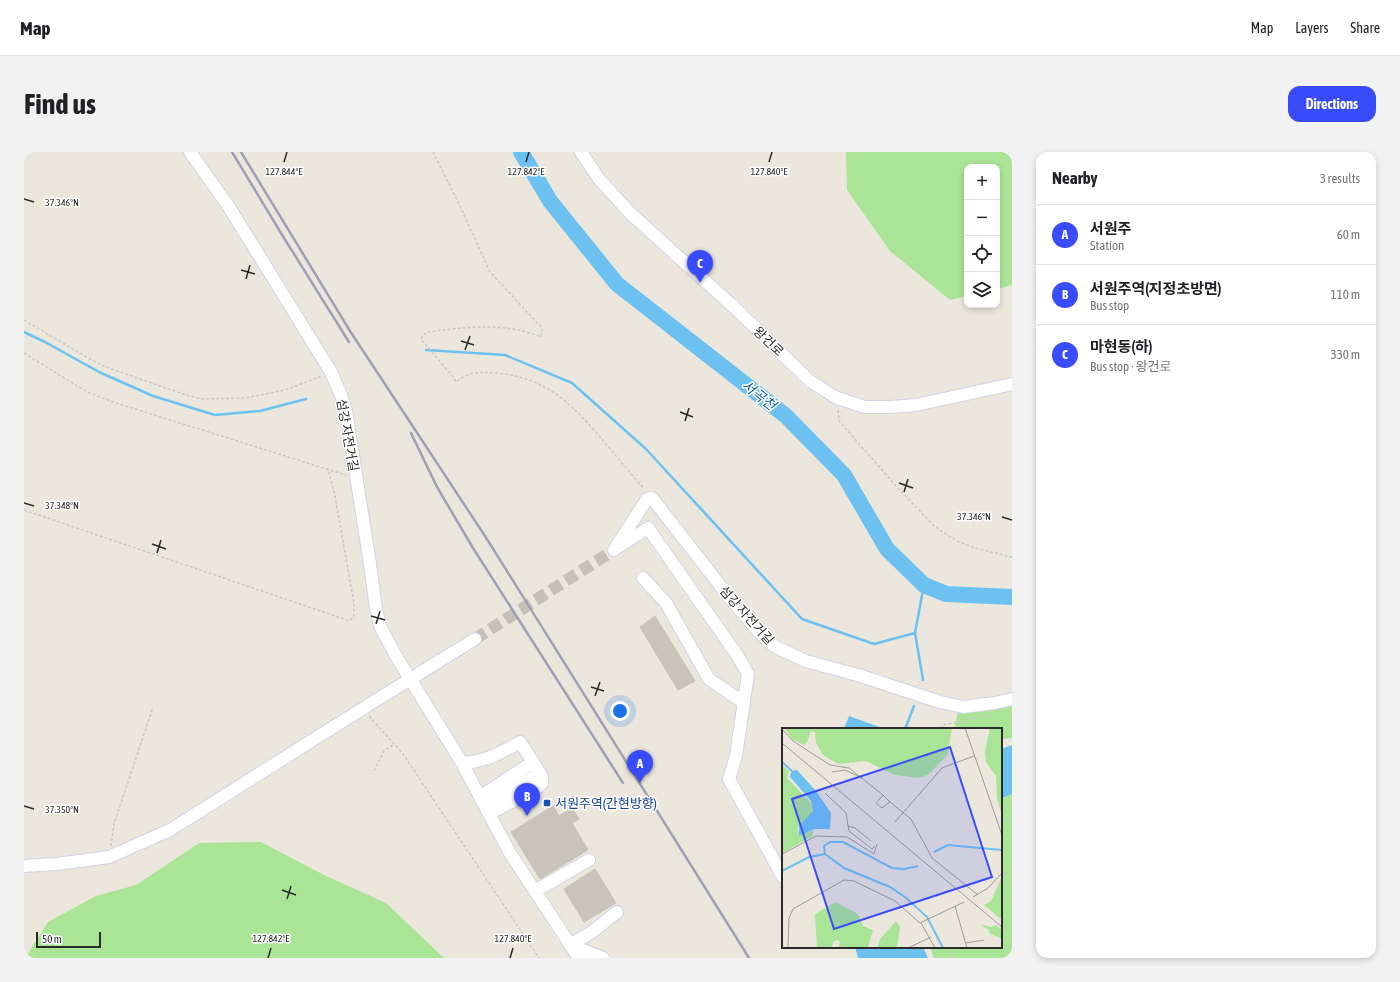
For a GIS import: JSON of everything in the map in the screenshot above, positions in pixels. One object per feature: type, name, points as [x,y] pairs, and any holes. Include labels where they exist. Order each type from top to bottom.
[{"type":"street","name":"섬강 자전거길","points":[[190,152],[229,207],[331,372],[341,395],[346,411],[377,617],[386,638],[462,763],[510,853],[579,958]]},
{"type":"street","name":"왕건로","points":[[581,152],[600,179],[630,213],[736,309],[810,381],[837,398],[864,407],[890,408],[1012,384]]},
{"type":"street","name":"섬강 자전거길","points":[[652,498],[730,598],[758,631],[771,644],[780,650],[806,660],[940,702],[963,707],[984,705],[1012,699]]},
{"type":"street","points":[[652,498],[647,499],[614,550],[648,528],[737,655],[748,674],[736,756],[729,779],[782,875]]},
{"type":"street","points":[[643,578],[666,603],[709,679],[744,703]]},
{"type":"street","points":[[24,866],[57,864],[109,857],[170,830],[475,639]]},
{"type":"street","points":[[462,763],[476,762],[491,758],[520,742],[534,762],[540,773],[485,805]]},
{"type":"street","points":[[485,805],[534,762]]},
{"type":"street","points":[[535,891],[589,860]]},
{"type":"street","points":[[570,945],[592,932],[617,912]]},
{"type":"street","points":[[570,945],[603,958]]},
{"type":"path","points":[[433,152],[490,272],[542,328],[541,337],[514,330],[483,326],[428,332],[423,335],[421,339],[456,382],[463,376],[478,372],[508,374],[546,388],[563,399],[584,418],[652,498]]},
{"type":"path","points":[[24,320],[106,367],[186,395],[203,399],[245,398],[285,390],[331,372]]},
{"type":"path","points":[[24,353],[86,392],[116,403],[344,476],[355,472]]},
{"type":"path","points":[[837,398],[839,421],[897,487],[934,526],[957,541],[975,548],[1012,557]]},
{"type":"path","points":[[24,510],[350,622],[354,616],[354,603],[334,491],[328,470]]},
{"type":"path","points":[[109,857],[114,824],[153,707]]},
{"type":"path","points":[[362,709],[403,754],[539,958]]},
{"type":"path","points":[[942,728],[943,725],[990,715]]},
{"type":"path","points":[[374,772],[384,751],[394,744]]},
{"type":"path","points":[[1002,820],[1012,819]]},
{"type":"path","points":[[1002,872],[1012,875]]},
{"type":"path","points":[[950,948],[954,958]]},
{"type":"green space","points":[[846,152],[1012,152],[1012,285],[1000,288],[1000,164],[964,164],[964,297],[950,300],[890,251],[847,190]]},
{"type":"green space","points":[[1012,701],[1012,738],[1002,739],[1002,728],[954,728],[958,712]]},
{"type":"green space","points":[[1012,794],[1012,958],[934,958],[930,948],[1002,948],[1002,799]]},
{"type":"green space","points":[[261,842],[324,875],[386,903],[444,958],[27,958],[30,950],[48,922],[96,896],[136,885],[199,843]]},
{"type":"water","points":[[849,716],[882,728],[844,728]]},
{"type":"water","points":[[1012,745],[1012,794],[1002,799],[1002,749]]},
{"type":"water","points":[[855,948],[923,948],[928,958],[858,958]]},
{"type":"building","points":[[655,616],[695,681],[678,690],[640,627]]},
{"type":"building","points":[[553,806],[559,816],[572,808],[579,819],[572,823],[588,850],[540,879],[511,832]]},
{"type":"building","points":[[595,869],[616,903],[584,922],[564,889]]},
{"type":"waterway","name":"서곡천","points":[[521,152],[550,201],[617,284],[786,416],[844,475],[887,549],[924,585],[946,594],[1012,597]]},
{"type":"waterway","points":[[24,332],[99,372],[153,396],[215,415],[260,411],[306,399]]},
{"type":"waterway","points":[[426,350],[505,355],[572,383],[646,449],[802,619],[874,644],[915,633],[924,585]]},
{"type":"waterway","points":[[915,633],[923,680]]},
{"type":"waterway","points":[[905,728],[914,706]]},
{"type":"tunnel","points":[[475,639],[614,550]]},
{"type":"railway","points":[[232,152],[349,342]]},
{"type":"railway","points":[[241,152],[350,331],[485,536],[749,958]]},
{"type":"railway","points":[[411,433],[437,487],[473,548],[623,783]]},
{"type":"place","name":"마현동(하)","points":[[700,283]]},
{"type":"place","name":"서원주","points":[[640,783]]},
{"type":"place","name":"서원주역(간현방향)","points":[[547,803]]},
{"type":"place","name":"서원주역(지정초방면)","points":[[527,816]]}]
